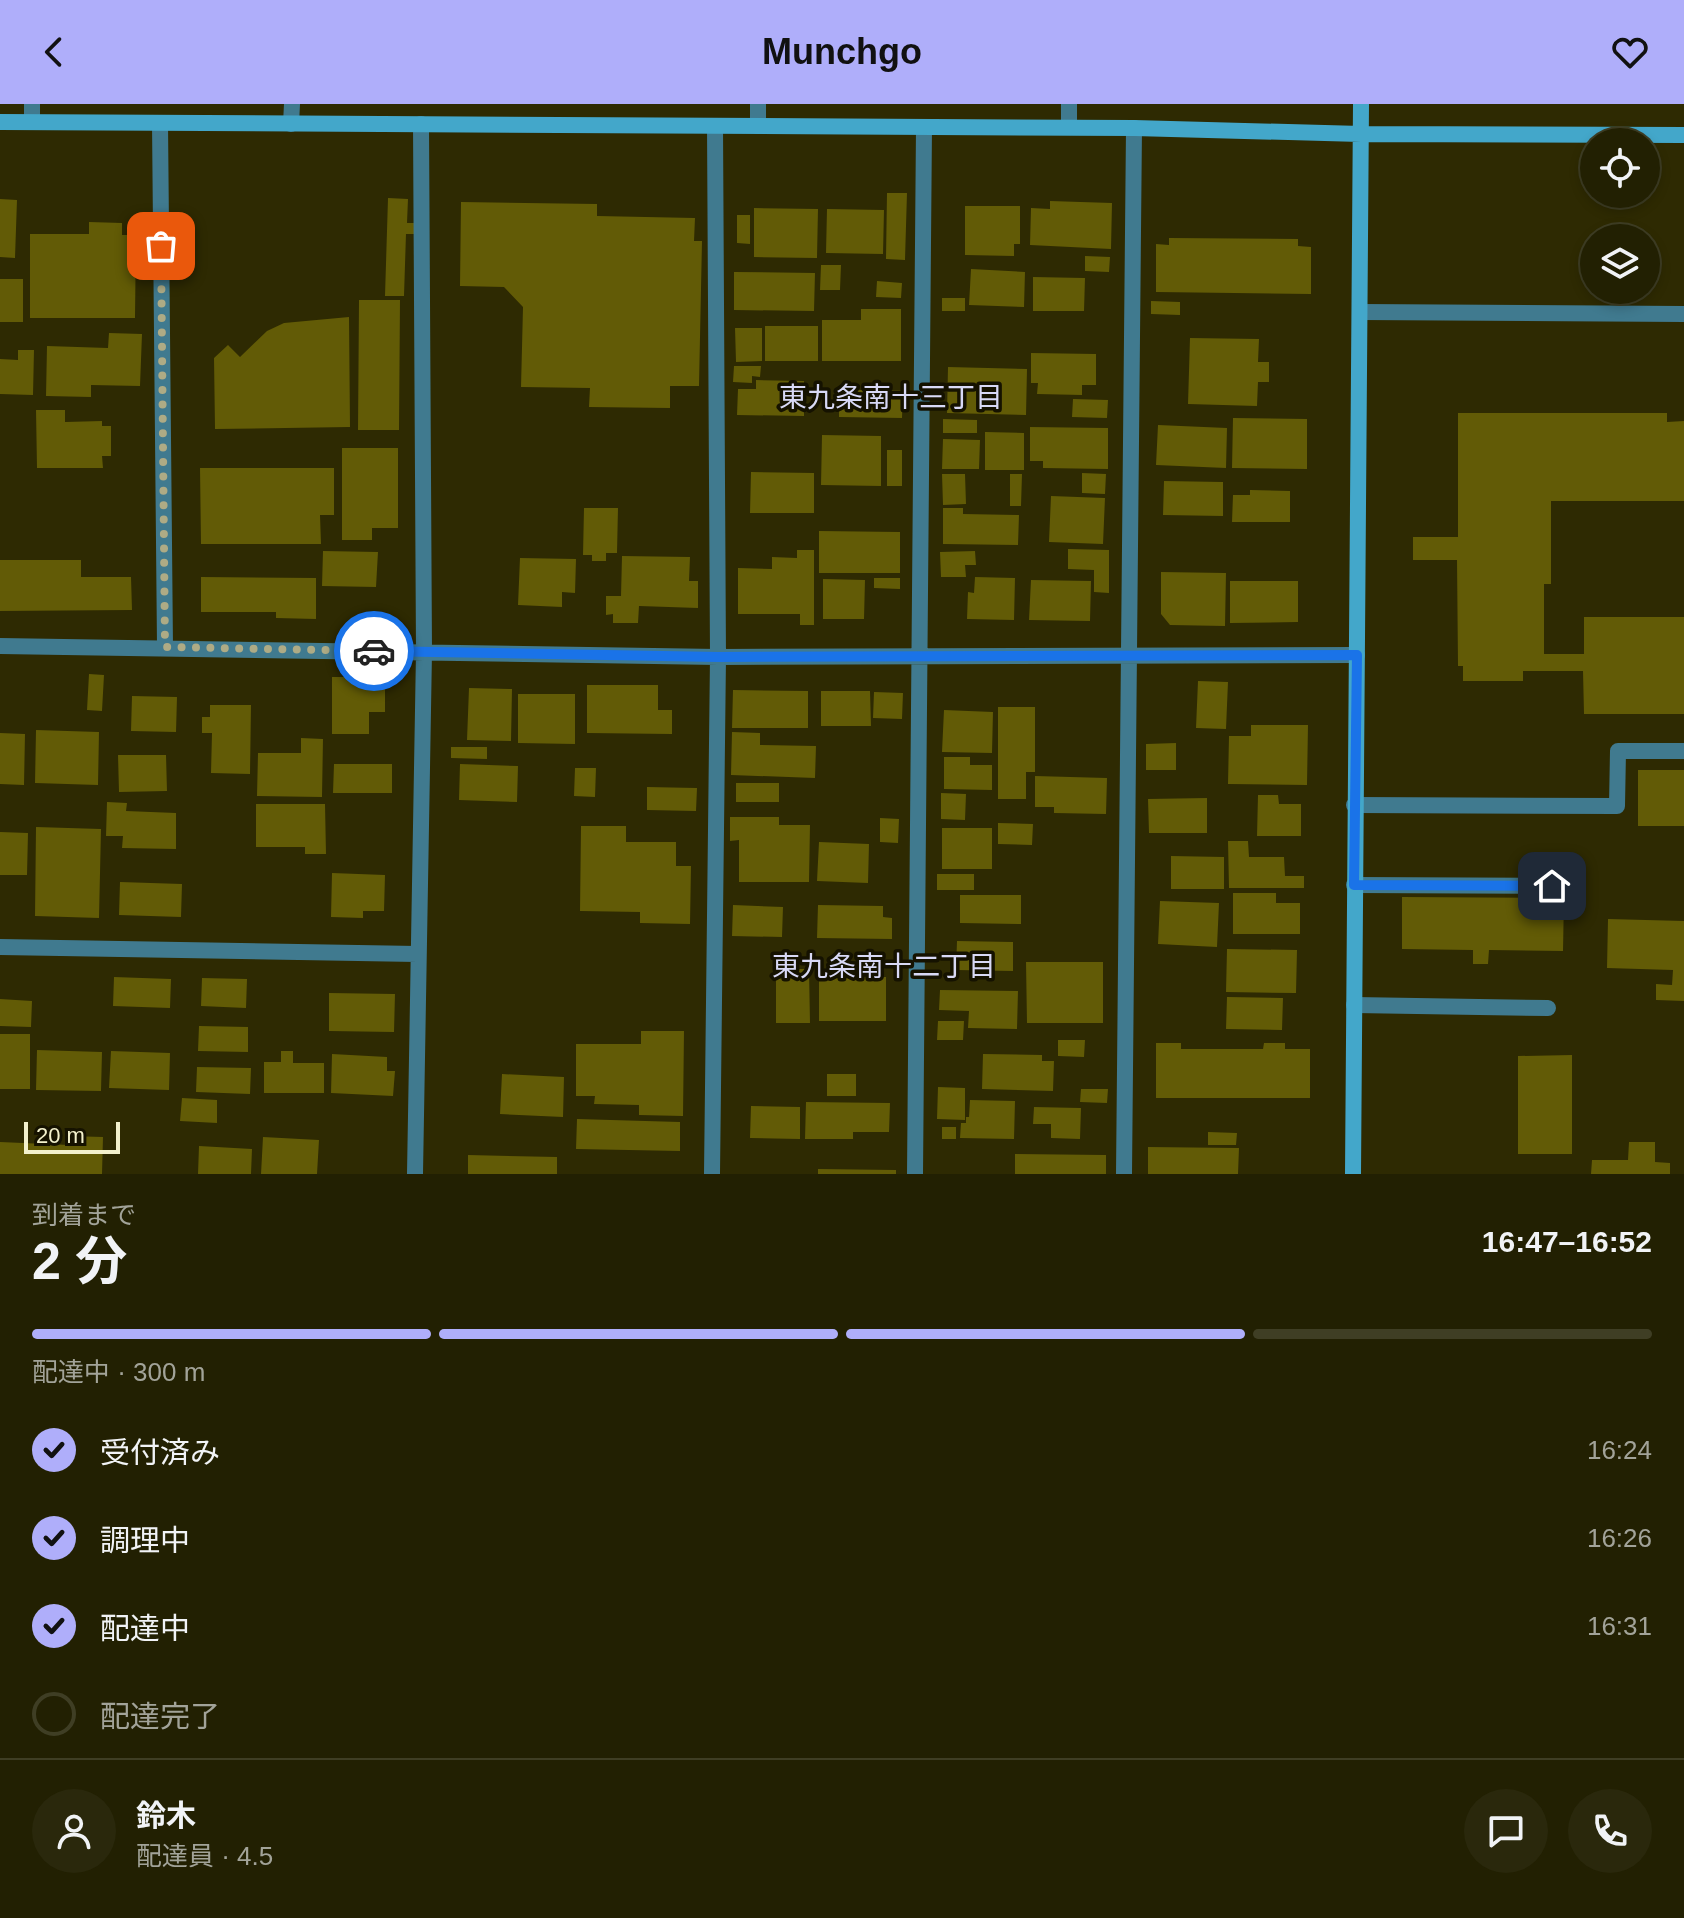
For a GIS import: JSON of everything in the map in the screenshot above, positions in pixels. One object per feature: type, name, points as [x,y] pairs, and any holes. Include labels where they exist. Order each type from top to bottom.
[{"type":"street","points":[[32,104],[32,122]]},
{"type":"street","points":[[291,124],[292,104]]},
{"type":"street","points":[[758,104],[758,126]]},
{"type":"street","points":[[1069,104],[1069,127]]},
{"type":"street","points":[[1353,1174],[1361,104]]},
{"type":"street","points":[[0,122],[1069,127],[1361,134],[1684,135]]},
{"type":"street","points":[[160,123],[165,647]]},
{"type":"street","points":[[415,1174],[424,652],[421,124]]},
{"type":"street","points":[[712,1174],[718,657],[715,126]]},
{"type":"street","points":[[915,1174],[924,127]]},
{"type":"street","points":[[1124,1174],[1134,128]]},
{"type":"street","points":[[1360,312],[1684,314]]},
{"type":"street","points":[[0,646],[718,657],[1357,655]]},
{"type":"street","points":[[1354,805],[1617,806],[1618,751],[1684,751]]},
{"type":"street","points":[[1354,885],[1552,886]]},
{"type":"street","points":[[0,947],[417,954]]},
{"type":"street","points":[[1354,1005],[1548,1008]]},
{"type":"building","points":[[887,193],[907,193],[905,260],[886,259]]},
{"type":"building","points":[[388,198],[408,199],[407,223],[417,223],[417,234],[406,234],[404,296],[385,296]]},
{"type":"building","points":[[0,199],[17,200],[15,258],[0,257]]},
{"type":"building","points":[[1050,201],[1112,203],[1111,249],[1030,245],[1031,208],[1050,209]]},
{"type":"building","points":[[461,202],[597,204],[597,216],[695,218],[694,241],[702,241],[699,386],[670,386],[670,408],[589,407],[590,388],[521,387],[523,307],[504,287],[460,286]]},
{"type":"building","points":[[965,206],[1020,206],[1020,244],[1014,244],[1014,256],[965,255]]},
{"type":"building","points":[[754,208],[818,209],[817,258],[754,257]]},
{"type":"building","points":[[827,209],[884,210],[883,254],[826,253]]},
{"type":"building","points":[[737,215],[750,215],[750,244],[737,243]]},
{"type":"building","points":[[89,222],[122,223],[122,235],[136,235],[135,318],[30,318],[30,234],[89,234]]},
{"type":"building","points":[[1169,238],[1298,239],[1298,246],[1311,247],[1311,294],[1156,292],[1156,244],[1169,245]]},
{"type":"building","points":[[1085,256],[1110,257],[1109,272],[1085,271]]},
{"type":"building","points":[[821,265],[841,265],[840,290],[820,290]]},
{"type":"building","points":[[971,269],[1025,272],[1024,307],[969,305]]},
{"type":"building","points":[[734,272],[815,273],[814,311],[734,310]]},
{"type":"building","points":[[1033,277],[1085,278],[1084,311],[1033,311]]},
{"type":"building","points":[[0,279],[23,279],[23,322],[0,322]]},
{"type":"building","points":[[877,281],[902,283],[901,298],[876,297]]},
{"type":"building","points":[[942,298],[965,298],[965,311],[942,311]]},
{"type":"building","points":[[359,300],[400,300],[399,430],[358,430]]},
{"type":"building","points":[[1151,301],[1180,302],[1180,315],[1151,314]]},
{"type":"building","points":[[861,309],[901,309],[901,361],[822,361],[822,320],[861,320]]},
{"type":"building","points":[[349,317],[350,427],[215,429],[214,358],[228,345],[240,357],[267,331],[284,323]]},
{"type":"building","points":[[765,326],[818,326],[818,361],[765,361]]},
{"type":"building","points":[[735,328],[762,328],[762,361],[736,362]]},
{"type":"building","points":[[109,333],[142,334],[140,386],[91,385],[91,397],[46,396],[47,346],[108,348]]},
{"type":"building","points":[[1190,338],[1259,339],[1258,362],[1269,362],[1269,382],[1258,382],[1257,406],[1188,404]]},
{"type":"building","points":[[18,350],[34,350],[33,395],[0,394],[0,359],[18,360]]},
{"type":"building","points":[[1031,353],[1096,354],[1096,385],[1082,385],[1082,395],[1037,394],[1038,383],[1031,383]]},
{"type":"building","points":[[734,366],[761,366],[760,377],[752,376],[752,383],[733,382]]},
{"type":"building","points":[[948,367],[1027,369],[1026,415],[947,413]]},
{"type":"building","points":[[756,380],[804,381],[804,416],[737,415],[738,389],[756,389]]},
{"type":"building","points":[[839,390],[903,390],[902,418],[839,417]]},
{"type":"building","points":[[1073,399],[1108,400],[1107,418],[1072,417]]},
{"type":"building","points":[[36,410],[65,410],[65,422],[102,421],[102,426],[111,426],[111,456],[102,456],[103,468],[37,468]]},
{"type":"building","points":[[1458,413],[1667,413],[1667,422],[1684,421],[1684,501],[1551,501],[1551,584],[1544,584],[1544,654],[1584,654],[1584,617],[1684,617],[1684,714],[1584,714],[1583,671],[1523,671],[1523,681],[1463,681],[1463,666],[1458,666],[1457,560],[1413,560],[1413,537],[1458,537]]},
{"type":"building","points":[[1233,418],[1307,419],[1307,469],[1232,468]]},
{"type":"building","points":[[943,419],[977,420],[977,433],[943,433]]},
{"type":"building","points":[[1158,425],[1227,428],[1226,468],[1156,465]]},
{"type":"building","points":[[1030,427],[1108,428],[1108,469],[1043,468],[1043,461],[1030,461]]},
{"type":"building","points":[[985,432],[1024,433],[1024,470],[985,470]]},
{"type":"building","points":[[822,435],[881,436],[881,486],[821,485]]},
{"type":"building","points":[[943,439],[980,440],[979,469],[942,469]]},
{"type":"building","points":[[342,448],[398,448],[398,528],[372,528],[372,540],[342,540]]},
{"type":"building","points":[[887,450],[902,450],[902,486],[887,486]]},
{"type":"building","points":[[200,468],[334,468],[334,515],[320,515],[321,544],[201,544]]},
{"type":"building","points":[[751,472],[814,473],[814,513],[750,513]]},
{"type":"building","points":[[1082,473],[1106,474],[1105,494],[1082,493]]},
{"type":"building","points":[[942,474],[965,474],[966,504],[943,505]]},
{"type":"building","points":[[1010,474],[1022,474],[1021,506],[1010,506]]},
{"type":"building","points":[[1164,481],[1223,482],[1223,516],[1163,515]]},
{"type":"building","points":[[1250,490],[1290,491],[1290,522],[1232,522],[1233,495],[1250,495]]},
{"type":"building","points":[[1051,496],[1105,498],[1103,544],[1049,542]]},
{"type":"building","points":[[584,508],[618,508],[617,553],[606,553],[606,561],[592,561],[592,555],[583,555]]},
{"type":"building","points":[[943,508],[963,508],[963,514],[1019,515],[1018,545],[943,544]]},
{"type":"building","points":[[819,531],[900,532],[900,573],[819,573]]},
{"type":"building","points":[[1068,549],[1109,550],[1109,593],[1094,592],[1094,570],[1068,569]]},
{"type":"building","points":[[797,550],[814,550],[814,625],[800,625],[800,614],[738,614],[738,568],[772,569],[772,557],[797,558]]},
{"type":"building","points":[[323,551],[378,552],[376,587],[322,586]]},
{"type":"building","points":[[975,551],[976,565],[965,565],[966,577],[941,577],[940,552]]},
{"type":"building","points":[[622,556],[690,557],[689,581],[698,581],[698,608],[639,606],[638,623],[613,623],[613,614],[606,615],[606,596],[621,596]]},
{"type":"building","points":[[520,558],[576,559],[575,593],[562,592],[562,607],[518,605]]},
{"type":"building","points":[[0,560],[81,560],[81,577],[131,577],[132,610],[0,611]]},
{"type":"building","points":[[1161,572],[1226,573],[1225,626],[1170,625],[1161,614]]},
{"type":"building","points":[[201,577],[316,578],[316,619],[276,618],[276,612],[201,612]]},
{"type":"building","points":[[975,577],[1015,578],[1014,620],[967,619],[968,592],[974,593]]},
{"type":"building","points":[[874,578],[900,578],[900,589],[874,588]]},
{"type":"building","points":[[823,579],[865,580],[864,619],[823,619]]},
{"type":"building","points":[[1031,580],[1091,581],[1090,621],[1029,620]]},
{"type":"building","points":[[1230,581],[1298,581],[1298,622],[1230,623]]},
{"type":"building","points":[[89,674],[104,675],[102,711],[87,710]]},
{"type":"building","points":[[332,677],[385,677],[385,712],[369,712],[369,734],[332,734]]},
{"type":"building","points":[[1198,681],[1228,682],[1226,729],[1196,728]]},
{"type":"building","points":[[587,685],[658,685],[658,710],[672,710],[672,734],[587,733]]},
{"type":"building","points":[[469,688],[512,689],[511,741],[467,740]]},
{"type":"building","points":[[733,690],[808,691],[808,728],[732,728]]},
{"type":"building","points":[[821,691],[870,691],[871,726],[821,726]]},
{"type":"building","points":[[874,692],[903,693],[902,719],[873,718]]},
{"type":"building","points":[[518,694],[575,694],[575,744],[518,743]]},
{"type":"building","points":[[132,696],[177,697],[176,732],[131,731]]},
{"type":"building","points":[[210,705],[251,705],[250,774],[211,773],[212,733],[202,733],[202,717],[210,717]]},
{"type":"building","points":[[998,707],[1035,707],[1035,772],[1026,772],[1026,799],[998,799]]},
{"type":"building","points":[[944,710],[993,712],[992,753],[942,752]]},
{"type":"building","points":[[1251,725],[1308,725],[1307,785],[1228,784],[1229,736],[1251,736]]},
{"type":"building","points":[[36,730],[99,732],[98,785],[35,783]]},
{"type":"building","points":[[732,732],[760,733],[760,745],[816,746],[815,778],[731,775]]},
{"type":"building","points":[[0,733],[25,734],[24,785],[0,784]]},
{"type":"building","points":[[301,738],[323,739],[322,797],[257,796],[258,753],[301,753]]},
{"type":"building","points":[[1176,743],[1176,770],[1146,770],[1146,744]]},
{"type":"building","points":[[451,747],[487,747],[487,759],[451,758]]},
{"type":"building","points":[[118,755],[166,755],[167,791],[119,792]]},
{"type":"building","points":[[944,757],[970,757],[970,765],[992,765],[992,790],[944,789]]},
{"type":"building","points":[[334,764],[392,764],[392,793],[333,793]]},
{"type":"building","points":[[460,764],[518,766],[517,802],[459,800]]},
{"type":"building","points":[[575,768],[596,768],[595,797],[574,796]]},
{"type":"building","points":[[1638,770],[1684,770],[1684,826],[1638,826]]},
{"type":"building","points":[[1035,776],[1107,778],[1106,814],[1054,813],[1054,807],[1035,807]]},
{"type":"building","points":[[736,783],[779,783],[779,802],[736,802]]},
{"type":"building","points":[[647,787],[697,788],[696,811],[647,810]]},
{"type":"building","points":[[941,793],[966,794],[965,820],[941,819]]},
{"type":"building","points":[[1258,795],[1278,795],[1279,804],[1301,804],[1301,836],[1257,836]]},
{"type":"building","points":[[1207,798],[1207,833],[1149,833],[1148,799]]},
{"type":"building","points":[[107,802],[127,803],[126,811],[176,813],[176,849],[122,848],[123,836],[106,836]]},
{"type":"building","points":[[256,804],[325,804],[326,854],[305,854],[305,847],[256,847]]},
{"type":"building","points":[[730,817],[779,817],[779,825],[810,825],[809,882],[739,882],[739,840],[730,841]]},
{"type":"building","points":[[880,818],[899,819],[898,843],[880,842]]},
{"type":"building","points":[[998,823],[1033,824],[1032,845],[998,844]]},
{"type":"building","points":[[581,826],[626,826],[626,842],[676,842],[676,866],[691,866],[690,924],[640,923],[640,912],[580,911]]},
{"type":"building","points":[[36,827],[101,829],[99,918],[35,916]]},
{"type":"building","points":[[942,828],[992,828],[992,869],[942,869]]},
{"type":"building","points":[[0,832],[28,833],[27,875],[0,875]]},
{"type":"building","points":[[1228,841],[1248,841],[1249,857],[1284,857],[1285,876],[1304,876],[1304,888],[1229,888]]},
{"type":"building","points":[[819,842],[869,844],[868,883],[817,881]]},
{"type":"building","points":[[1171,856],[1224,857],[1224,889],[1171,889]]},
{"type":"building","points":[[332,873],[385,875],[384,911],[363,911],[363,918],[331,917]]},
{"type":"building","points":[[937,874],[974,874],[974,890],[937,890]]},
{"type":"building","points":[[120,882],[182,884],[181,917],[119,915]]},
{"type":"building","points":[[1233,893],[1276,893],[1276,903],[1300,903],[1300,934],[1233,934]]},
{"type":"building","points":[[960,895],[1021,895],[1021,924],[960,923]]},
{"type":"building","points":[[1402,897],[1564,898],[1563,951],[1489,950],[1488,964],[1473,964],[1473,950],[1402,949]]},
{"type":"building","points":[[1160,901],[1219,903],[1217,947],[1158,944]]},
{"type":"building","points":[[733,905],[783,907],[782,937],[732,936]]},
{"type":"building","points":[[818,905],[883,906],[883,917],[892,918],[892,939],[817,938]]},
{"type":"building","points":[[1608,919],[1684,921],[1684,1001],[1656,1000],[1656,984],[1672,985],[1673,970],[1607,968]]},
{"type":"building","points":[[957,941],[1013,942],[1013,971],[956,970]]},
{"type":"building","points":[[1227,949],[1297,950],[1296,993],[1226,992]]},
{"type":"building","points":[[1026,962],[1103,962],[1103,1023],[1027,1023]]},
{"type":"building","points":[[776,969],[809,969],[810,1023],[776,1023]]},
{"type":"building","points":[[114,977],[171,979],[170,1008],[113,1006]]},
{"type":"building","points":[[819,977],[886,977],[886,1021],[819,1021]]},
{"type":"building","points":[[202,978],[247,979],[246,1008],[201,1006]]},
{"type":"building","points":[[940,990],[1018,991],[1017,1029],[968,1028],[969,1011],[939,1010]]},
{"type":"building","points":[[329,993],[395,994],[394,1032],[329,1031]]},
{"type":"building","points":[[1227,997],[1283,998],[1282,1030],[1226,1029]]},
{"type":"building","points":[[0,999],[32,1001],[31,1027],[0,1026]]},
{"type":"building","points":[[938,1021],[964,1021],[963,1040],[937,1040]]},
{"type":"building","points":[[199,1026],[248,1027],[248,1052],[198,1051]]},
{"type":"building","points":[[641,1031],[684,1031],[683,1116],[639,1115],[639,1105],[594,1104],[595,1096],[576,1096],[576,1044],[641,1044]]},
{"type":"building","points":[[0,1034],[30,1034],[30,1089],[0,1089]]},
{"type":"building","points":[[1058,1040],[1085,1040],[1084,1057],[1058,1056]]},
{"type":"building","points":[[1156,1043],[1181,1043],[1181,1049],[1263,1049],[1264,1043],[1285,1043],[1285,1049],[1310,1049],[1310,1098],[1156,1098]]},
{"type":"building","points":[[37,1050],[102,1052],[101,1091],[36,1090]]},
{"type":"building","points":[[111,1051],[170,1053],[169,1090],[109,1088]]},
{"type":"building","points":[[281,1051],[293,1051],[293,1063],[324,1063],[324,1093],[264,1093],[264,1062],[281,1062]]},
{"type":"building","points":[[332,1054],[387,1057],[387,1071],[395,1071],[393,1096],[331,1093]]},
{"type":"building","points":[[983,1054],[1042,1055],[1042,1061],[1054,1061],[1053,1091],[982,1089]]},
{"type":"building","points":[[1572,1055],[1572,1154],[1518,1154],[1518,1056]]},
{"type":"building","points":[[197,1067],[251,1068],[250,1094],[196,1092]]},
{"type":"building","points":[[502,1074],[564,1077],[563,1117],[500,1114]]},
{"type":"building","points":[[827,1074],[856,1074],[856,1096],[827,1096]]},
{"type":"building","points":[[938,1087],[965,1088],[965,1120],[937,1119]]},
{"type":"building","points":[[1081,1089],[1108,1089],[1107,1103],[1080,1102]]},
{"type":"building","points":[[182,1098],[217,1100],[217,1123],[180,1121]]},
{"type":"building","points":[[970,1100],[1015,1101],[1014,1139],[960,1138],[961,1123],[966,1123],[966,1117],[969,1117]]},
{"type":"building","points":[[806,1102],[890,1103],[889,1132],[853,1132],[853,1139],[805,1139]]},
{"type":"building","points":[[751,1106],[800,1107],[800,1139],[750,1138]]},
{"type":"building","points":[[1034,1107],[1081,1108],[1080,1139],[1051,1138],[1051,1124],[1033,1124]]},
{"type":"building","points":[[577,1119],[680,1122],[680,1151],[576,1149]]},
{"type":"building","points":[[942,1127],[956,1127],[956,1139],[942,1139]]},
{"type":"building","points":[[1208,1132],[1237,1133],[1236,1145],[1208,1145]]},
{"type":"building","points":[[69,1136],[103,1137],[102,1174],[0,1174],[0,1142],[69,1145]]},
{"type":"building","points":[[263,1137],[319,1140],[317,1174],[261,1174]]},
{"type":"building","points":[[1629,1142],[1655,1142],[1655,1162],[1670,1163],[1670,1174],[1591,1174],[1592,1160],[1628,1160]]},
{"type":"building","points":[[199,1146],[252,1149],[251,1174],[198,1174]]},
{"type":"building","points":[[1148,1147],[1239,1148],[1238,1174],[1148,1174]]},
{"type":"building","points":[[1015,1154],[1106,1155],[1106,1174],[1015,1174]]},
{"type":"building","points":[[468,1155],[557,1157],[557,1174],[468,1174]]},
{"type":"building","points":[[818,1169],[896,1170],[896,1174],[818,1174]]},
{"type":"way so far","points":[[161,246],[165,647],[374,651]]},
{"type":"district","name":"東九条南十三丁目","points":[[891,397]]},
{"type":"district","name":"東九条南十二丁目","points":[[884,966]]},
{"type":"route","points":[[374,651],[718,657],[1357,655],[1354,885],[1552,886]]}]
